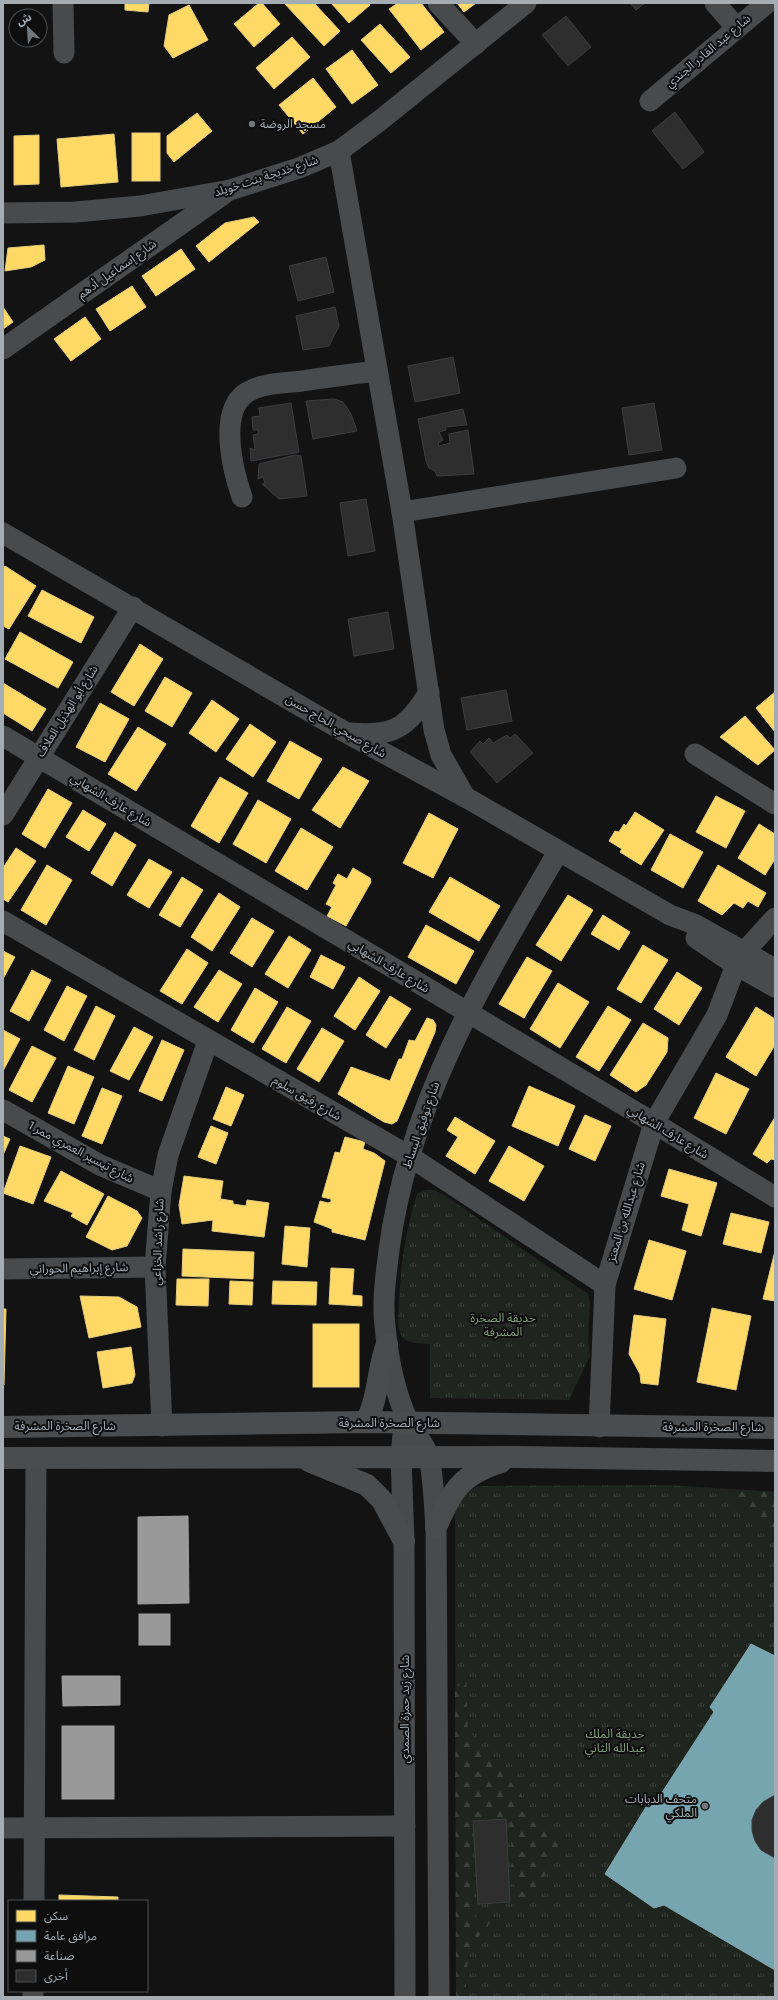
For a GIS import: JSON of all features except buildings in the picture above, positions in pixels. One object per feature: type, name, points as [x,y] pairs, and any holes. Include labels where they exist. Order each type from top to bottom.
[{"type":"main road","points":[[366,1422],[376,1398],[381,1363],[387,1344]]},
{"type":"main road","name":"شارع الصخرة المشرفة","points":[[3,1427],[366,1422],[775,1428]]},
{"type":"main road","points":[[299,1456],[367,1485],[382,1500],[404,1541]]},
{"type":"main road","points":[[3,1458],[299,1456],[401,1458],[517,1457],[775,1461]]},
{"type":"main road","points":[[436,1527],[450,1495],[465,1479],[482,1468],[517,1457]]},
{"type":"street","points":[[63,3],[64,53]]},
{"type":"street","points":[[438,3],[476,44]]},
{"type":"street","name":"شارع خديجة بنت خويلد","points":[[3,213],[76,212],[140,206],[230,190],[299,168],[339,151],[378,122],[526,3]]},
{"type":"street","points":[[715,3],[736,27]]},
{"type":"street","name":"شارع عبد القادر الجندي","points":[[650,100],[736,27],[767,3]]},
{"type":"street","points":[[339,151],[402,512],[437,743],[448,768],[467,798]]},
{"type":"street","name":"شارع إسماعيل أدهم","points":[[3,348],[230,190]]},
{"type":"street","points":[[242,497],[233,472],[230,423],[235,405],[245,394],[267,386],[377,371]]},
{"type":"street","points":[[402,512],[676,468]]},
{"type":"street","name":"شارع صبحي الحاج حسن","points":[[3,533],[133,607],[345,732],[467,798],[670,916],[689,922],[753,964],[775,987]]},
{"type":"street","name":"شارع أبو الهذيل العلاف","points":[[3,815],[133,607]]},
{"type":"street","points":[[345,732],[374,734],[400,726],[410,719],[429,692]]},
{"type":"street","name":"شارع عارف الشهابي","points":[[3,736],[654,1123],[775,1197]]},
{"type":"street","points":[[696,754],[775,804]]},
{"type":"street","name":"شارع توفيق البساط","points":[[436,1527],[429,1457],[424,1445],[408,1423],[393,1376],[387,1344],[384,1311],[385,1282],[392,1228],[409,1156],[445,1060],[488,972],[558,852]]},
{"type":"street","name":"شارع عبدالله بن المعتز","points":[[753,964],[775,918]]},
{"type":"street","name":"شارع رفيق سلوم","points":[[3,921],[208,1042],[409,1156],[605,1285]]},
{"type":"street","name":"شارع عبدالله بن المعتز","points":[[599,1426],[605,1285],[654,1123],[717,1015],[753,964],[775,925]]},
{"type":"street","name":"شارع راشد الخزاعي","points":[[162,1426],[155,1267],[161,1192],[168,1155],[208,1042]]},
{"type":"street","name":"شارع تيسير العمري ممر 1","points":[[3,1110],[100,1165],[161,1192]]},
{"type":"street","name":"شارع إبراهيم الحوراني","points":[[3,1269],[155,1267]]},
{"type":"street","name":"شارع زيد حمزة الصمدي","points":[[405,1997],[404,1541],[401,1458],[403,1434],[408,1423]]},
{"type":"street","points":[[34,1900],[36,1458]]},
{"type":"street","points":[[436,1527],[439,1997]]},
{"type":"street","points":[[3,1828],[405,1826]]},
{"type":"green space","name":"حديقة الصخرة المشرفة","points":[[426,1190],[435,1190],[447,1197],[588,1294],[590,1302],[588,1340],[590,1356],[569,1400],[430,1398],[430,1344],[414,1343],[406,1340],[400,1333],[398,1327],[399,1293],[408,1227],[417,1194]]},
{"type":"green space","name":"حديقة الملك عبدالله الثاني","points":[[667,1485],[775,1492],[775,1997],[456,1997],[455,1512],[457,1507],[461,1499],[470,1490],[479,1486]]},
{"type":"green space","points":[[732,1489],[775,1492],[775,1528],[725,1498]]},
{"type":"green space","points":[[466,1677],[468,1730],[563,1846],[528,1901],[514,1913],[510,1817],[471,1818],[476,1917],[497,1917],[480,1935],[470,1952],[467,1972],[466,1997],[456,1997],[455,1690]]},
{"type":"place","name":"مسجد الروضة","points":[[252,124]]},
{"type":"place","name":"متحف الدبابات الملكي","points":[[705,1806]]}]
